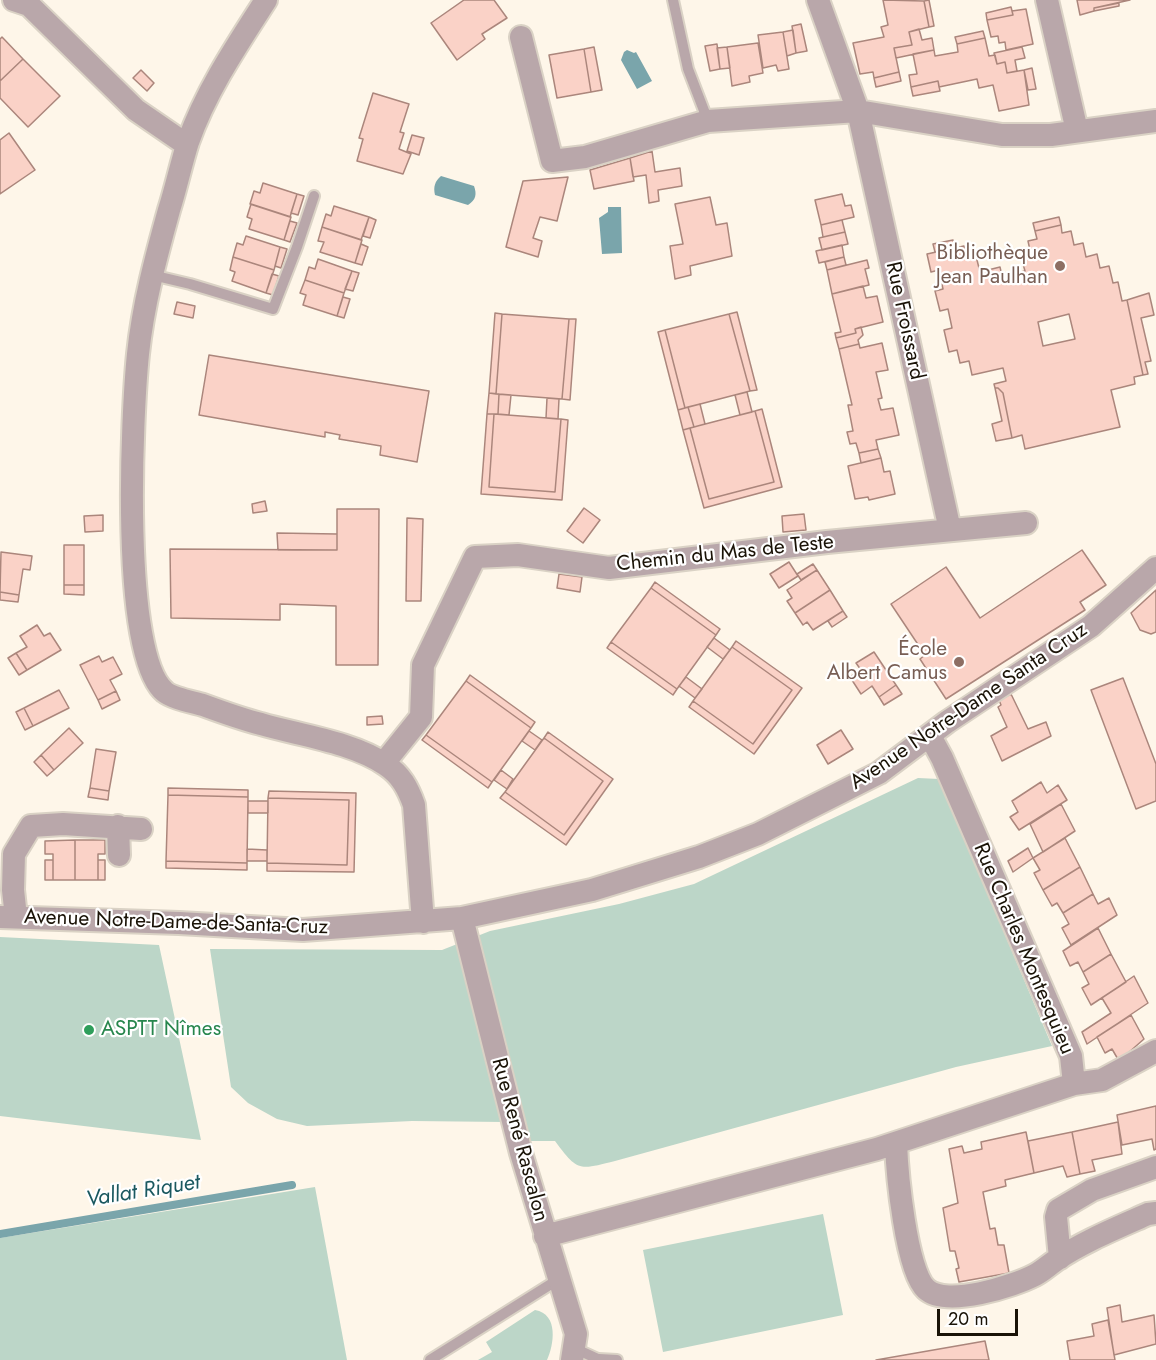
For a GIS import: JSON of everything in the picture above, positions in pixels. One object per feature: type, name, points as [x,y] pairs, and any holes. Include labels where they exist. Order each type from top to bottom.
[{"type":"street","points":[[14,0],[29,5],[136,110],[187,145]]},
{"type":"street","points":[[266,0],[239,41],[198,116],[187,145],[152,275],[138,353],[130,492],[135,581],[143,648],[151,674],[165,693],[261,724],[355,750],[384,763],[395,773],[408,788],[414,805],[423,922]]},
{"type":"street","name":"Rue Froissard","points":[[818,0],[858,111],[950,530]]},
{"type":"street","points":[[1047,0],[1077,131]]},
{"type":"street","points":[[521,37],[552,161],[585,157],[708,121],[858,111],[1002,135],[1051,135],[1156,121]]},
{"type":"street","name":"Chemin du Mas de Teste","points":[[384,763],[421,717],[423,664],[475,557],[518,555],[609,568],[827,542],[1026,524]]},
{"type":"street","name":"Avenue Notre-Dame Santa Cruz","points":[[423,922],[462,918],[592,890],[699,856],[758,834],[879,773],[947,722],[1091,626],[1156,568]]},
{"type":"street","name":"Rue Charles Montesquieu","points":[[545,1236],[896,1143],[1074,1084],[1071,1056],[942,758],[930,736]]},
{"type":"street","points":[[8,917],[13,890],[14,854],[31,826],[63,824],[141,829]]},
{"type":"street","points":[[118,826],[119,855]]},
{"type":"street","name":"Avenue Notre-Dame-de-Santa-Cruz","points":[[8,917],[303,930],[423,922]]},
{"type":"street","name":"Rue René Rascalon","points":[[462,918],[521,1153],[576,1334],[573,1354]]},
{"type":"street","points":[[1074,1084],[1102,1080],[1156,1051]]},
{"type":"street","points":[[896,1143],[898,1174],[909,1246],[919,1280],[927,1290],[937,1295],[954,1296],[1006,1288],[1038,1274],[1094,1238],[1148,1214],[1156,1213]]},
{"type":"street","points":[[1060,1258],[1056,1218],[1058,1210],[1092,1190],[1156,1167]]},
{"type":"lane","points":[[673,0],[688,69],[708,121]]},
{"type":"lane","points":[[152,275],[273,309],[314,196]]},
{"type":"lane","points":[[429,1360],[559,1279]]},
{"type":"lane","points":[[573,1354],[617,1360]]},
{"type":"green space","points":[[918,778],[939,779],[1052,1046],[956,1067],[586,1167],[580,1166],[569,1158],[555,1141],[529,1141],[504,1122],[412,1121],[307,1126],[277,1119],[248,1103],[231,1087],[210,949],[442,950],[490,931],[619,904],[694,884]]},
{"type":"green space","name":"ASPTT Nîmes","points":[[0,937],[159,945],[201,1140],[0,1116]]},
{"type":"green space","points":[[315,1187],[347,1360],[0,1360],[0,1238]]},
{"type":"green space","points":[[823,1214],[843,1315],[663,1352],[643,1250]]},
{"type":"green space","points":[[535,1310],[548,1317],[553,1331],[547,1360],[478,1360],[492,1352],[486,1342]]},
{"type":"water","points":[[627,50],[636,52],[652,81],[637,89],[621,60]]},
{"type":"water","points":[[441,176],[474,186],[476,194],[473,201],[468,205],[435,195],[435,184]]},
{"type":"water","points":[[608,207],[621,207],[622,253],[602,254],[599,218],[608,212]]},
{"type":"building","points":[[464,0],[494,0],[507,18],[482,34],[485,39],[457,60],[431,23]]},
{"type":"building","points":[[883,0],[924,1],[929,27],[909,32],[912,45],[894,48],[899,72],[874,78],[873,72],[860,74],[853,43],[884,37],[881,27],[888,25]]},
{"type":"building","points":[[929,0],[934,26],[929,27],[924,1]]},
{"type":"building","points":[[1077,0],[1130,0],[1094,8],[1094,11],[1080,15]]},
{"type":"building","points":[[1119,3],[1119,6],[1094,11],[1094,8]]},
{"type":"building","points":[[1011,7],[1013,15],[987,20],[986,13]]},
{"type":"building","points":[[1026,9],[1033,44],[1006,50],[1005,42],[999,43],[998,36],[991,37],[987,20],[1013,15],[1012,11]]},
{"type":"building","points":[[801,24],[807,51],[796,53],[792,26]]},
{"type":"building","points":[[919,29],[922,40],[932,38],[934,50],[896,58],[894,48],[912,45],[909,32]]},
{"type":"building","points":[[793,30],[796,53],[787,56],[783,32]]},
{"type":"building","points":[[983,31],[985,38],[957,44],[955,37]]},
{"type":"building","points":[[783,32],[789,69],[778,71],[776,65],[763,68],[758,35]]},
{"type":"building","points":[[2,37],[23,59],[0,81],[0,39]]},
{"type":"building","points":[[985,38],[989,56],[995,55],[997,64],[1005,62],[1007,73],[1024,70],[1029,105],[999,111],[993,85],[979,88],[977,79],[939,87],[938,81],[911,87],[909,75],[917,74],[913,54],[934,50],[935,56],[958,52],[957,44]]},
{"type":"building","points":[[758,43],[763,73],[749,76],[750,82],[732,86],[727,47]]},
{"type":"building","points":[[717,44],[720,69],[710,71],[705,46]]},
{"type":"building","points":[[594,47],[602,90],[591,92],[584,49]]},
{"type":"building","points":[[727,47],[730,68],[720,69],[717,48]]},
{"type":"building","points":[[1022,47],[1025,58],[1015,60],[1017,71],[1007,73],[1005,62],[997,64],[994,53]]},
{"type":"building","points":[[584,49],[591,92],[557,98],[549,55]]},
{"type":"building","points":[[23,59],[60,96],[28,127],[0,98],[0,81]]},
{"type":"building","points":[[1032,68],[1036,89],[1028,90],[1024,70]]},
{"type":"building","points":[[141,70],[154,83],[147,91],[133,78]]},
{"type":"building","points":[[899,72],[901,81],[876,87],[874,78]]},
{"type":"building","points":[[938,81],[940,91],[913,96],[911,87]]},
{"type":"building","points":[[373,93],[409,104],[400,132],[404,133],[399,149],[411,154],[403,174],[357,161],[363,139],[359,138]]},
{"type":"building","points":[[9,133],[35,170],[0,194],[0,140]]},
{"type":"building","points":[[412,135],[424,138],[419,155],[407,151]]},
{"type":"building","points":[[652,151],[655,172],[680,168],[682,186],[658,190],[659,201],[649,203],[646,175],[633,177],[630,158]]},
{"type":"building","points":[[630,158],[634,181],[594,189],[590,170]]},
{"type":"building","points":[[568,177],[557,221],[540,217],[533,238],[542,241],[538,257],[506,247],[523,181]]},
{"type":"building","points":[[263,183],[297,194],[290,217],[250,204],[254,191],[260,193]]},
{"type":"building","points":[[297,194],[304,196],[298,215],[291,213]]},
{"type":"building","points":[[842,194],[845,206],[851,205],[854,217],[821,225],[815,200]]},
{"type":"building","points":[[710,197],[716,225],[727,223],[732,256],[690,266],[691,275],[675,279],[670,246],[683,244],[675,204]]},
{"type":"building","points":[[251,204],[291,217],[284,240],[249,229],[252,219],[247,217]]},
{"type":"building","points":[[334,206],[369,217],[361,240],[322,227],[326,214],[331,216]]},
{"type":"building","points":[[369,217],[376,220],[370,238],[363,236]]},
{"type":"building","points":[[1059,217],[1061,225],[1035,231],[1033,223]]},
{"type":"building","points":[[842,220],[845,232],[823,237],[821,225]]},
{"type":"building","points":[[290,221],[297,223],[290,242],[284,240]]},
{"type":"building","points":[[1061,225],[1062,233],[1071,231],[1074,245],[1083,243],[1086,257],[1097,254],[1100,268],[1109,266],[1113,283],[1118,282],[1122,301],[1127,300],[1143,375],[1134,377],[1135,384],[1111,390],[1120,427],[1025,449],[1022,435],[1012,438],[1003,393],[995,388],[994,384],[1006,381],[1003,368],[972,375],[969,361],[960,363],[957,350],[949,352],[944,330],[952,328],[948,309],[940,311],[935,291],[943,289],[939,270],[931,272],[927,254],[964,246],[966,255],[975,252],[980,272],[1000,267],[1002,276],[1025,271],[1021,257],[1031,255],[1028,241],[1037,239],[1035,231]],"holes":[[[1069,314],[1075,339],[1043,346],[1038,322]]]},
{"type":"building","points":[[322,227],[362,240],[355,263],[320,252],[324,242],[318,241]]},
{"type":"building","points":[[845,232],[848,244],[822,250],[819,238]]},
{"type":"building","points":[[246,236],[280,247],[274,270],[233,257],[237,243],[243,245]]},
{"type":"building","points":[[953,240],[955,247],[935,252],[933,244]]},
{"type":"building","points":[[361,244],[368,247],[362,265],[355,263]]},
{"type":"building","points":[[842,245],[844,257],[819,263],[816,251]]},
{"type":"building","points":[[280,247],[287,249],[281,268],[275,266]]},
{"type":"building","points":[[233,257],[274,270],[266,293],[232,281],[235,272],[230,270]]},
{"type":"building","points":[[844,257],[846,265],[827,270],[825,262]]},
{"type":"building","points":[[318,259],[352,271],[344,293],[305,280],[309,267],[315,269]]},
{"type":"building","points":[[867,260],[869,268],[865,269],[869,285],[832,294],[827,270]]},
{"type":"building","points":[[352,271],[359,273],[353,291],[345,289]]},
{"type":"building","points":[[272,274],[279,276],[273,295],[266,293]]},
{"type":"building","points":[[305,280],[344,293],[337,316],[303,305],[306,295],[300,293]]},
{"type":"building","points":[[863,286],[866,298],[877,296],[883,322],[855,329],[856,333],[836,338],[835,333],[841,332],[832,294]]},
{"type":"building","points":[[1149,293],[1154,315],[1141,318],[1151,361],[1145,362],[1148,374],[1143,375],[1127,300]]},
{"type":"building","points":[[343,297],[350,299],[344,318],[337,316]]},
{"type":"building","points":[[177,302],[195,306],[193,318],[174,314]]},
{"type":"building","points":[[737,312],[757,390],[750,391],[729,314]]},
{"type":"building","points":[[495,313],[502,314],[496,394],[489,393]]},
{"type":"building","points":[[502,314],[569,319],[562,399],[496,394]]},
{"type":"building","points":[[729,314],[750,391],[685,408],[665,330]]},
{"type":"building","points":[[569,319],[576,319],[570,400],[562,399]]},
{"type":"building","points":[[861,327],[863,335],[858,340],[859,344],[839,349],[836,338],[856,333],[855,329]]},
{"type":"building","points":[[665,330],[685,408],[678,410],[658,332]]},
{"type":"building","points":[[882,343],[888,370],[876,372],[882,398],[878,399],[881,410],[893,408],[899,435],[876,440],[878,449],[859,453],[856,443],[850,444],[847,432],[853,431],[848,405],[852,405],[839,349],[859,344],[860,348]]},
{"type":"building","points":[[209,355],[429,391],[417,462],[380,455],[381,446],[339,439],[340,435],[325,432],[325,437],[199,415]]},
{"type":"building","points":[[995,388],[1003,393],[1012,438],[996,441],[992,424],[1002,421]]},
{"type":"building","points":[[747,392],[752,412],[740,415],[735,395]]},
{"type":"building","points":[[489,393],[499,394],[498,414],[487,414]]},
{"type":"building","points":[[499,394],[511,395],[509,415],[498,414]]},
{"type":"building","points":[[547,398],[559,399],[558,419],[546,418]]},
{"type":"building","points":[[700,404],[705,424],[694,427],[688,407]]},
{"type":"building","points":[[688,407],[694,427],[683,430],[678,410]]},
{"type":"building","points":[[762,409],[782,487],[704,508],[683,430],[690,428],[709,499],[774,482],[755,411]]},
{"type":"building","points":[[755,411],[774,482],[709,499],[690,428]]},
{"type":"building","points":[[487,414],[494,414],[489,487],[555,492],[561,419],[568,420],[562,500],[481,494]]},
{"type":"building","points":[[494,414],[561,419],[555,492],[489,487]]},
{"type":"building","points":[[878,449],[881,458],[861,463],[859,453]]},
{"type":"building","points":[[881,458],[884,472],[890,471],[895,494],[869,500],[868,497],[855,499],[848,466]]},
{"type":"building","points":[[265,501],[267,511],[253,513],[252,504]]},
{"type":"building","points":[[584,508],[600,520],[583,543],[567,531]]},
{"type":"building","points":[[337,509],[379,509],[378,665],[336,665],[336,606],[280,604],[280,620],[171,618],[170,549],[337,550]]},
{"type":"building","points":[[804,514],[806,530],[783,532],[782,516]]},
{"type":"building","points":[[103,515],[103,531],[85,532],[84,516]]},
{"type":"building","points":[[407,518],[423,519],[421,601],[406,601]]},
{"type":"building","points":[[277,533],[337,534],[337,550],[278,550]]},
{"type":"building","points":[[64,545],[84,545],[84,585],[64,585]]},
{"type":"building","points":[[1082,550],[1106,585],[1080,602],[1085,610],[946,699],[920,659],[925,655],[891,604],[946,567],[980,618]]},
{"type":"building","points":[[1,552],[32,556],[30,570],[23,569],[19,595],[0,592]]},
{"type":"building","points":[[789,562],[798,576],[779,588],[770,574]]},
{"type":"building","points":[[813,564],[817,570],[801,580],[797,574]]},
{"type":"building","points":[[817,570],[830,590],[795,613],[787,601],[792,598],[787,590]]},
{"type":"building","points":[[559,574],[582,577],[580,592],[557,588]]},
{"type":"building","points":[[655,582],[720,629],[716,635],[651,588]]},
{"type":"building","points":[[64,585],[84,585],[84,595],[64,594]]},
{"type":"building","points":[[651,588],[716,635],[677,689],[611,642]]},
{"type":"building","points":[[830,590],[843,611],[813,630],[807,622],[803,625],[795,613]]},
{"type":"building","points":[[1156,590],[1156,632],[1151,634],[1140,630],[1131,613]]},
{"type":"building","points":[[0,592],[19,595],[18,602],[0,600]]},
{"type":"building","points":[[843,611],[847,617],[832,627],[828,621]]},
{"type":"building","points":[[37,625],[44,636],[50,633],[61,650],[27,670],[16,653],[27,647],[20,636]]},
{"type":"building","points":[[714,638],[730,650],[723,659],[707,647]]},
{"type":"building","points":[[736,641],[802,688],[754,754],[689,707],[693,701],[753,744],[792,690],[732,647]]},
{"type":"building","points":[[611,642],[677,689],[673,695],[607,648]]},
{"type":"building","points":[[732,647],[792,690],[753,744],[693,701]]},
{"type":"building","points":[[874,652],[896,685],[879,697],[872,686],[861,694],[850,677],[861,670],[856,663]]},
{"type":"building","points":[[16,653],[27,670],[19,675],[8,658]]},
{"type":"building","points":[[99,656],[102,662],[113,657],[122,674],[110,680],[116,691],[98,700],[80,665]]},
{"type":"building","points":[[470,675],[535,722],[531,728],[466,681]]},
{"type":"building","points":[[686,677],[702,689],[695,698],[679,686]]},
{"type":"building","points":[[1123,678],[1156,764],[1156,801],[1136,809],[1091,690]]},
{"type":"building","points":[[466,681],[531,728],[492,782],[426,735]]},
{"type":"building","points":[[896,685],[902,694],[884,705],[879,697]]},
{"type":"building","points":[[59,690],[69,708],[33,726],[24,708]]},
{"type":"building","points":[[116,691],[120,700],[102,709],[98,700]]},
{"type":"building","points":[[1011,694],[1028,729],[1046,722],[1051,736],[1002,761],[991,736],[1007,727],[998,707],[1001,705],[999,700]]},
{"type":"building","points":[[24,708],[33,726],[25,730],[16,712]]},
{"type":"building","points":[[382,716],[383,724],[367,725],[367,717]]},
{"type":"building","points":[[69,728],[83,743],[54,770],[41,755]]},
{"type":"building","points":[[841,730],[853,749],[828,764],[817,745]]},
{"type":"building","points":[[529,731],[542,740],[535,750],[522,741]]},
{"type":"building","points":[[548,732],[613,779],[566,845],[500,798],[505,792],[564,835],[603,781],[544,738]]},
{"type":"building","points":[[426,735],[492,782],[488,788],[422,740]]},
{"type":"building","points":[[544,738],[603,781],[564,835],[505,792]]},
{"type":"building","points":[[96,749],[116,752],[109,791],[90,788]]},
{"type":"building","points":[[41,755],[54,770],[47,776],[34,762]]},
{"type":"building","points":[[501,770],[513,779],[507,789],[494,780]]},
{"type":"building","points":[[1041,782],[1047,793],[1058,785],[1067,800],[1019,830],[1010,817],[1018,812],[1012,801]]},
{"type":"building","points":[[90,788],[109,791],[108,800],[88,797]]},
{"type":"building","points":[[168,788],[248,790],[248,797],[168,795]]},
{"type":"building","points":[[269,791],[356,793],[354,872],[267,871],[267,863],[347,865],[349,800],[268,798]]},
{"type":"building","points":[[168,795],[248,797],[247,863],[166,861]]},
{"type":"building","points":[[268,798],[349,800],[347,865],[267,863]]},
{"type":"building","points":[[248,801],[268,801],[268,813],[248,813]]},
{"type":"building","points":[[1061,804],[1075,831],[1043,852],[1030,824]]},
{"type":"building","points":[[1065,838],[1080,867],[1043,890],[1034,873],[1040,870],[1033,858]]},
{"type":"building","points":[[75,840],[105,840],[105,854],[98,854],[98,880],[75,880]]},
{"type":"building","points":[[75,840],[75,880],[53,880],[53,854],[45,854],[45,841]]},
{"type":"building","points":[[1028,848],[1033,858],[1013,872],[1008,861]]},
{"type":"building","points":[[247,849],[267,850],[267,861],[247,861]]},
{"type":"building","points":[[45,860],[53,860],[53,880],[45,880]]},
{"type":"building","points":[[98,860],[105,860],[105,880],[98,880]]},
{"type":"building","points":[[166,861],[247,863],[247,870],[166,868]]},
{"type":"building","points":[[1080,867],[1093,894],[1063,913],[1057,903],[1052,906],[1043,890]]},
{"type":"building","points":[[1093,894],[1098,904],[1109,898],[1117,915],[1071,945],[1062,928],[1069,924],[1063,913]]},
{"type":"building","points":[[1098,928],[1111,954],[1083,972],[1078,962],[1070,966],[1063,951]]},
{"type":"building","points":[[1111,954],[1126,982],[1091,1005],[1082,988],[1089,984],[1083,972]]},
{"type":"building","points":[[1134,976],[1148,1003],[1087,1044],[1082,1032],[1111,1013],[1102,998]]},
{"type":"building","points":[[1131,1015],[1144,1039],[1119,1061],[1112,1049],[1105,1053],[1097,1037]]},
{"type":"building","points":[[1156,1106],[1156,1149],[1154,1150],[1152,1139],[1122,1145],[1117,1115]]},
{"type":"building","points":[[1118,1122],[1122,1154],[1092,1160],[1095,1171],[1080,1174],[1072,1132]]},
{"type":"building","points":[[1026,1132],[1034,1173],[1005,1180],[1006,1186],[983,1192],[990,1229],[995,1228],[998,1245],[1004,1245],[1009,1273],[959,1282],[956,1269],[959,1268],[955,1251],[950,1251],[943,1208],[958,1203],[949,1149],[962,1146],[964,1153],[982,1149],[981,1142]]},
{"type":"building","points":[[1072,1132],[1080,1174],[1067,1177],[1063,1166],[1034,1173],[1028,1141]]},
{"type":"building","points":[[1120,1305],[1122,1322],[1154,1315],[1156,1344],[1114,1355],[1107,1308]]},
{"type":"building","points":[[1108,1320],[1115,1360],[1070,1360],[1067,1341],[1094,1336],[1092,1324]]},
{"type":"building","points":[[985,1341],[989,1360],[876,1360]]},
{"type":"waterway","name":"Vallat Riquet","points":[[0,1234],[292,1185]]},
{"type":"place","name":"Bibliothèque Jean Paulhan","points":[[1060,266]]},
{"type":"place","name":"École Albert Camus","points":[[959,662]]},
{"type":"place","name":"ASPTT Nîmes","points":[[89,1030]]}]
